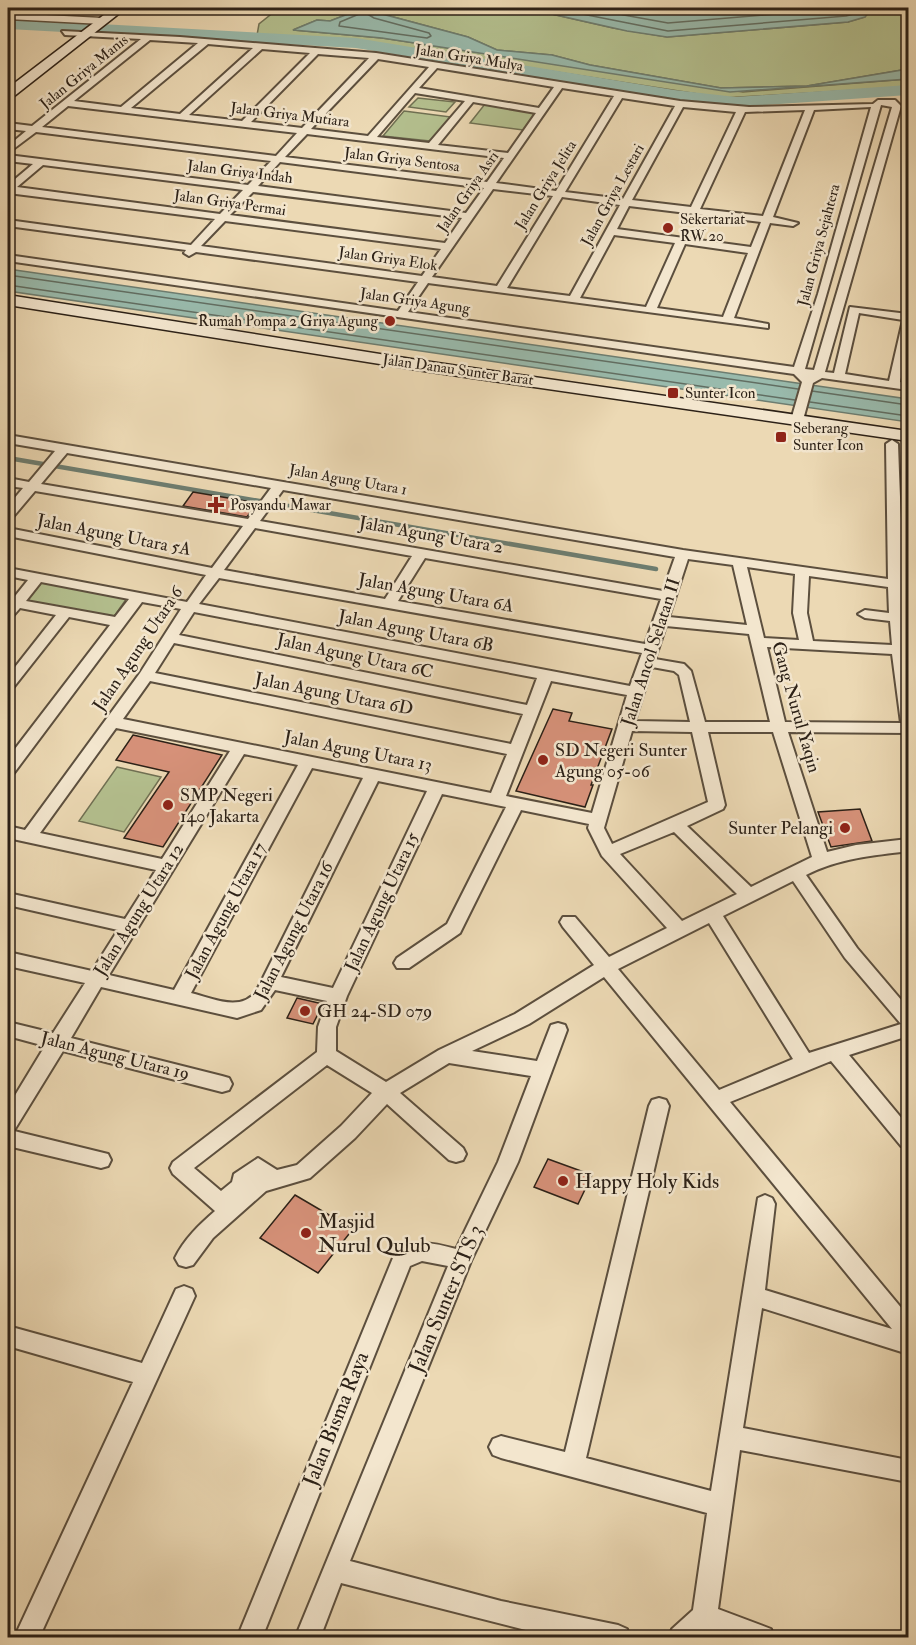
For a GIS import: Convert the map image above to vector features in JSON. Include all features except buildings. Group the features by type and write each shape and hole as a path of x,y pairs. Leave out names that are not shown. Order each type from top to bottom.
{"main road":[{"path":"8,94 91,25 106,8"},
{"path":"54,41 68,32 91,25 120,8"},
{"name":"Jalan Danau Sunter Barat","path":"8,300 34,310 900,446"},
{"name":"Jalan Danau Sunter Barat","path":"8,312 34,310"},
{"name":"Jalan Danau Sunter Barat","path":"495,381 798,415 909,436"}],"street":[{"path":"8,16 91,25"},
{"name":"Jalan Griya Mulya","path":"91,25 149,37 376,56 680,104 742,109 875,103 895,110"},
{"name":"Jalan Griya Manis","path":"8,150 149,37"},
{"path":"123,110 206,41"},
{"path":"182,117 261,45"},
{"path":"244,124 317,50"},
{"path":"191,251 376,56"},
{"path":"370,139 434,66"},
{"name":"Jalan Griya Asri","path":"401,314 559,86"},
{"path":"412,90 542,111"},
{"name":"Jalan Griya Jelita","path":"500,290 619,96"},
{"path":"432,146 471,99"},
{"name":"Jalan Griya Mutiara","path":"66,103 511,156"},
{"name":"Jalan Griya Sejahtera","path":"798,372 823,294 875,103"},
{"name":"Jalan Griya Lestari","path":"573,300 680,104"},
{"path":"727,321 811,107"},
{"path":"694,211 742,109"},
{"name":"Jalan Griya Sejahtera","path":"798,415 841,297 895,110"},
{"name":"Jalan Griya Sentosa","path":"8,126 793,223"},
{"name":"Jalan Griya Indah","path":"8,158 469,216"},
{"path":"8,189 40,162"},
{"name":"Jalan Griya Permai","path":"8,189 448,247"},
{"name":"Jalan Griya Elok","path":"8,223 191,251 764,326"},
{"path":"610,231 755,251"},
{"path":"650,311 681,241"},
{"name":"Jalan Griya Agung","path":"8,258 798,372 811,380"},
{"path":"823,294 909,306"},
{"path":"838,379 854,309 909,319 894,385"},
{"path":"811,380 838,379 909,387"},
{"name":"Jalan Agung Utara 1","path":"8,439 278,489 683,554"},
{"path":"626,726 779,728 908,719 904,674 899,650 895,584 900,446"},
{"path":"8,514 64,448"},
{"name":"Jalan Agung Utara 2","path":"8,482 670,596"},
{"name":"Jalan Agung Utara 6","path":"29,836 146,676 214,573 278,489"},
{"name":"Jalan Agung Utara 5A","path":"8,532 214,573"},
{"path":"389,604 421,553"},
{"name":"Jalan Ancol Selatan II","path":"597,820 636,692 683,554 895,584"},
{"name":"Gang Nurul Yaqin","path":"739,563 779,728 821,860"},
{"name":"Jalan Agung Utara 6B","path":"8,572 636,692"},
{"path":"802,572 800,613 807,645"},
{"name":"Jalan Agung Utara 6A","path":"214,573 389,604 649,656 684,670 700,728"},
{"path":"12,608 38,578"},
{"path":"8,769 138,597"},
{"path":"12,608 66,612 119,622"},
{"path":"8,685 66,612"},
{"path":"865,614 897,618"},
{"path":"662,621 807,645 899,650"},
{"name":"Jalan Agung Utara 6C","path":"171,638 532,711"},
{"path":"497,799 546,675"},
{"name":"Jalan Agung Utara 6D","path":"146,676 515,750"},
{"name":"Jalan Agung Utara 13","path":"112,722 597,820"},
{"path":"608,852 676,825 717,805 700,728"},
{"name":"Jalan Agung Utara 12","path":"8,1124 240,747"},
{"name":"Jalan Agung Utara 17","path":"179,998 308,760"},
{"name":"Jalan Agung Utara 16","path":"8,959 237,1011 252,1009 259,1004 373,774"},
{"name":"Jalan Agung Utara 15","path":"326,1055 327,1027 338,996 437,787"},
{"path":"403,963 454,928 516,803"},
{"path":"597,820 596,828 608,852 679,930"},
{"path":"676,825 749,896"},
{"path":"8,832 166,866"},
{"path":"186,1258 206,1232 260,1184 303,1172 348,1132 386,1092 446,1055 522,1018 605,967 821,860 856,851 909,845"},
{"path":"795,873 851,953 909,1020"},
{"path":"8,899 129,926"},
{"path":"712,913 806,1062"},
{"path":"569,922 907,1337"},
{"path":"270,982 338,996"},
{"name":"Jalan Agung Utara 19","path":"8,1029 222,1084"},
{"path":"714,1100 806,1062 909,1029"},
{"name":"Jalan Sunter STS 3","path":"309,1632 461,1260 508,1162 558,1030"},
{"path":"835,1052 909,1140"},
{"path":"276,1181 258,1167 241,1180 244,1183 221,1204 180,1168 326,1055 386,1092 456,1154"},
{"path":"446,1055 544,1070"},
{"path":"573,1466 659,1106"},
{"path":"8,1138 101,1160"},
{"path":"681,1638 705,1616 765,1204"},
{"name":"Jalan Bisma Raya","path":"249,1638 402,1260 406,1255 422,1252 461,1260"},
{"path":"26,1638 184,1296"},
{"path":"753,1296 907,1337"},
{"path":"8,1336 146,1375"},
{"path":"730,1437 909,1471"},
{"path":"501,1447 721,1505"},
{"path":"333,1569 501,1613 618,1638"},
{"path":"705,1616 762,1638"}],"green space":[{"path":"279,8 355,8 356,11 330,21 317,20 293,30 382,38 743,92 908,79 908,87 724,98 363,42 257,35 259,24"},
{"path":"369,8 525,8 613,28 667,37 848,22 865,17 869,8 908,8 908,69 807,86 721,88 590,65 552,55 497,50 468,37 371,11"},
{"path":"418,98 455,102 446,112 409,107"},
{"path":"485,104 537,113 523,130 470,123"},
{"path":"404,111 451,117 430,141 383,136"},
{"path":"40,582 127,598 113,618 24,601"},
{"path":"117,767 161,777 124,832 79,821"}],"water":[{"path":"355,8 369,8 371,11 468,37 497,50 552,55 590,65 721,88 807,86 908,69 908,79 730,92 382,38 293,30 317,20 330,21 356,11"},
{"path":"525,8 869,8 870,11 865,17 848,22 667,37 627,31"},
{"path":"8,269 908,399 908,422 8,291"}],"waterway":[{"path":"8,24 356,43 674,95 736,102 908,90"},
{"path":"8,458 656,569"}],"place":[{"name":"Sekertariat RW 20","path":"668,228"},
{"name":"Rumah Pompa 2 Griya Agung","path":"390,321"},
{"name":"Sunter Icon","path":"673,393"},
{"name":"Seberang Sunter Icon","path":"781,437"},
{"name":"Posyandu Mawar","path":"216,505"},
{"name":"SD Negeri Sunter Agung 05-06","path":"543,760"},
{"name":"SMP Negeri 140 Jakarta","path":"168,805"},
{"name":"Sunter Pelangi","path":"845,828"},
{"name":"GH 24-SD 079","path":"305,1011"},
{"name":"Happy Holy Kids","path":"563,1181"},
{"name":"Masjid Nurul Qulub","path":"306,1233"}]}
